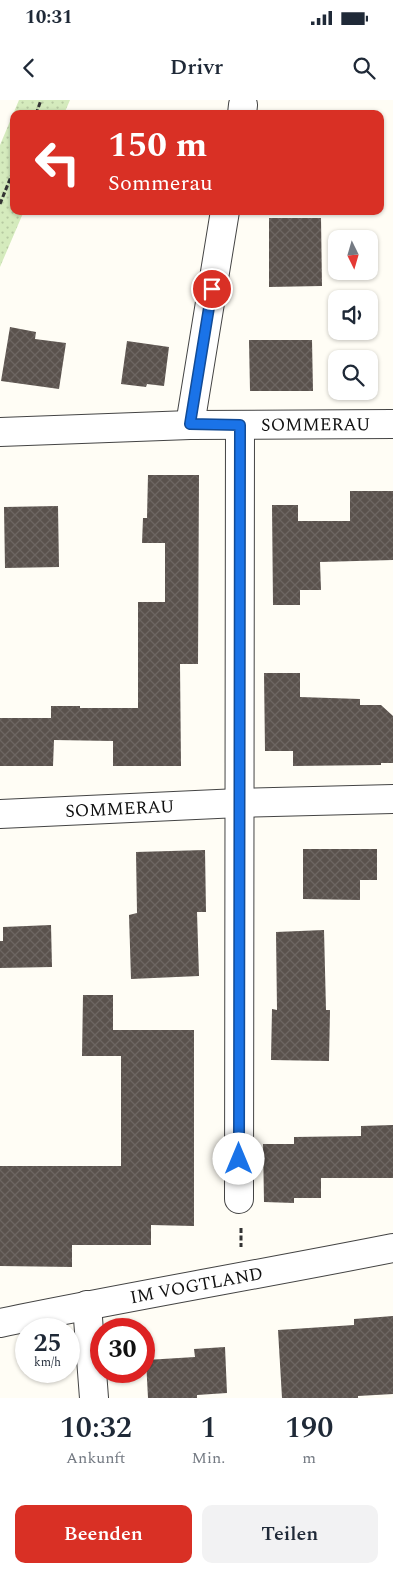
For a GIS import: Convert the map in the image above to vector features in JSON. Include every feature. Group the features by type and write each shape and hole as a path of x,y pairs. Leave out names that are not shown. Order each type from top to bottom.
{"street":[{"path":"190,424 224,215"},
{"name":"SOMMERAU","path":"0,432 190,424 393,424"},
{"name":"SOMMERAU","path":"240,425 240,1198"},
{"name":"SOMMERAU","path":"0,814 239,803 393,799"},
{"name":"IM VOGTLAND","path":"0,1323 393,1248"},
{"path":"87,1305 94,1398"}],"path":[{"path":"0,204 10,179"},
{"path":"240,1198 242,1249 247,1277"}],"green space":[{"path":"19,100 70,100 66,110 15,110"},
{"path":"10,121 10,215 22,215 0,267 0,145"}],"building":[{"path":"269,218 321,218 322,286 269,287"},
{"path":"10,327 36,332 35,339 66,343 59,389 1,381"},
{"path":"249,340 312,340 313,391 250,391"},
{"path":"127,341 169,347 164,386 147,384 146,387 121,384"},
{"path":"148,475 199,475 198,664 180,664 181,766 113,766 113,741 54,740 53,766 0,766 0,718 51,718 51,706 138,708 138,602 165,602 165,543 142,543 143,518 147,518"},
{"path":"350,491 393,491 393,560 320,562 321,590 300,590 300,605 273,605 272,505 298,505 298,521 350,521"},
{"path":"58,506 59,567 5,568 4,507"},
{"path":"264,673 300,673 300,697 360,699 360,705 381,705 393,716 393,763 381,763 381,765 293,766 293,751 265,751"},
{"path":"303,849 377,849 377,880 360,880 360,900 303,899"},
{"path":"205,850 206,912 197,912 199,976 131,979 129,915 137,913 136,852"},
{"path":"51,925 52,967 0,968 0,941 3,941 3,927"},
{"path":"324,930 326,1010 330,1010 329,1061 271,1060 272,1009 277,1010 276,932"},
{"path":"83,995 113,995 113,1030 194,1030 194,1226 151,1225 151,1245 72,1245 72,1267 0,1266 0,1166 121,1166 121,1056 82,1056"},
{"path":"393,1125 393,1178 321,1178 321,1198 294,1198 294,1203 264,1202 263,1144 294,1144 294,1137 361,1136 361,1126"},
{"path":"393,1316 393,1394 358,1396 358,1398 282,1398 278,1330 354,1325 354,1319"},
{"path":"225,1347 227,1393 197,1395 197,1398 148,1398 147,1383 155,1383 155,1359 195,1357 194,1349"}],"route":[{"path":"212,289 190,424 240,425 239,1159"}]}
